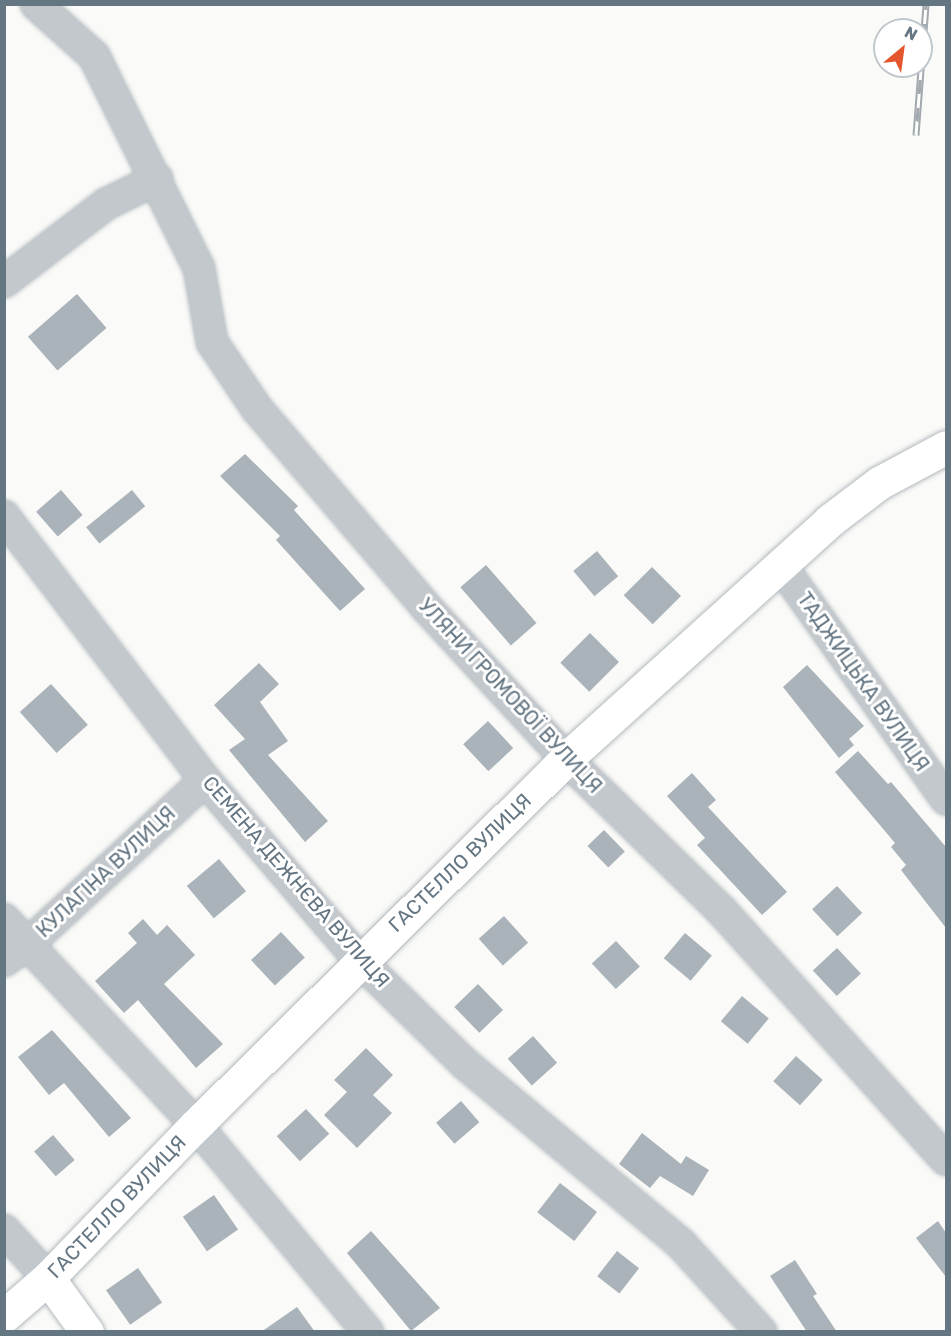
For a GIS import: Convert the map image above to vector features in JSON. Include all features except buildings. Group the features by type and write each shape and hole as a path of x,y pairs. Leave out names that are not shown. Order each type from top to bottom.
{"street":[{"name":"УЛЯНИ ГРОМОВОЇ ВУЛИЦЯ","path":"36,4 94,56 157,179 199,268 212,342 257,409 425,606 566,759 721,910 946,1160"},
{"path":"4,282 106,204 157,179"},
{"name":"ГАСТЕЛЛО ВУЛИЦЯ","path":"4,1316 48,1278 196,1125 566,759 780,564 879,483 946,447"},
{"name":"СЕМЕНА ДЕЖНЄВА ВУЛИЦЯ","path":"4,516 206,780 360,961 464,1063 681,1244 761,1332"},
{"name":"ТАДЖИЦЬКА ВУЛИЦЯ","path":"780,564 946,799"},
{"name":"КУЛАГІНА ВУЛИЦЯ","path":"16,953 206,780"},
{"path":"4,919 16,953 196,1125 368,1332"},
{"path":"4,1230 48,1278 87,1332"}],"railway":[{"path":"916,135 926,4"}]}
